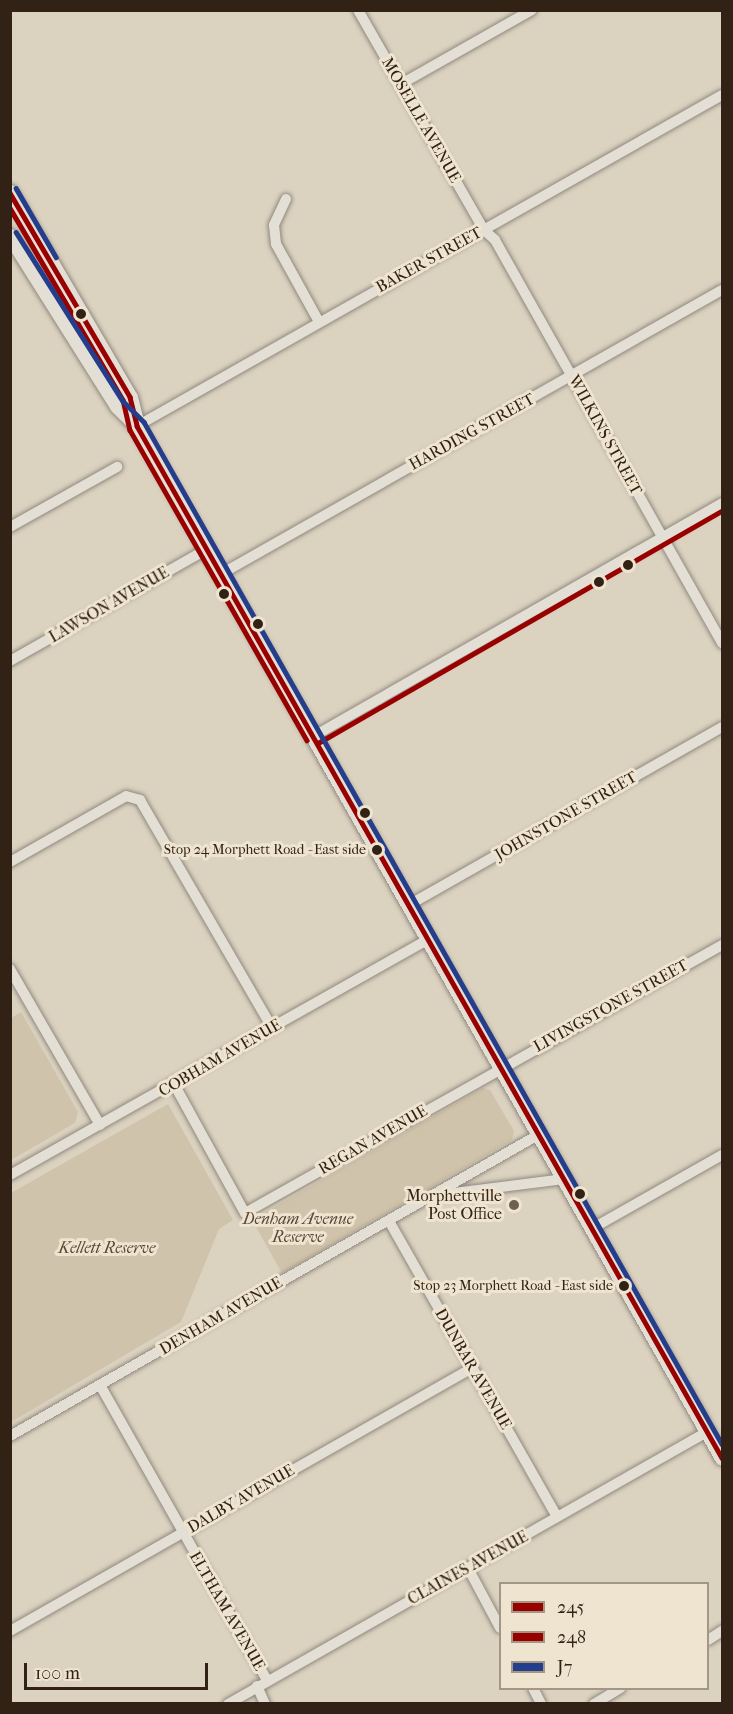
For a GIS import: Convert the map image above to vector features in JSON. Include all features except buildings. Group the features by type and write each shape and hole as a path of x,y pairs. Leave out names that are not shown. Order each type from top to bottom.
{"main road":[{"path":"10,192 130,397 137,426"},
{"path":"10,236 117,406 137,426 723,1458"}],"street":[{"name":"MOSELLE AVENUE","path":"358,10 483,230"},
{"path":"401,84 532,10"},
{"name":"BAKER STREET","path":"137,426 723,95"},
{"path":"286,199 274,225 276,244 319,322"},
{"name":"WILKINS STREET","path":"483,230 495,240 723,643"},
{"name":"HARDING STREET","path":"221,574 723,290"},
{"path":"10,527 117,467"},
{"path":"314,736 723,503"},
{"name":"LAWSON AVENUE","path":"10,661 207,549"},
{"name":"JOHNSTONE STREET","path":"409,905 723,727"},
{"path":"10,862 126,796 140,800 272,1028"},
{"name":"COBHAM AVENUE","path":"10,1175 429,939"},
{"name":"LIVINGSTONE STREET","path":"500,1067 723,945"},
{"path":"10,969 100,1125"},
{"name":"REGAN AVENUE","path":"174,1084 245,1213 500,1067"},
{"name":"DENHAM AVENUE","path":"10,1436 538,1135"},
{"path":"593,1228 723,1155"},
{"name":"DENHAM AVENUE","path":"432,1196 564,1179"},
{"name":"DUNBAR AVENUE","path":"388,1221 557,1518"},
{"name":"DALBY AVENUE","path":"10,1631 472,1368"},
{"name":"ELTHAM AVENUE","path":"100,1385 183,1533 262,1683 265,1704"},
{"name":"CLAINES AVENUE","path":"228,1704 707,1432"},
{"path":"468,1568 499,1624"},
{"path":"709,1639 723,1631"},
{"path":"534,1690 541,1704"},
{"path":"594,1704 619,1690"}],"green space":[{"path":"21,1012 78,1112 75,1123 11,1160 11,1018"},
{"name":"Denham Avenue Reserve","path":"483,1088 490,1090 514,1131 512,1140 282,1273 252,1220"},
{"name":"Kellett Reserve","path":"168,1104 233,1220 219,1229 181,1322 11,1422 11,1193"}],"transit line":[{"name":"J7","path":"16,188 56,257"},
{"name":"245","path":"10,193 130,397 137,426 722,1458"},
{"name":"248","path":"10,208 123,400 130,430 307,740"},
{"name":"J7","path":"16,232 123,401 144,422 722,1444"},
{"name":"248","path":"318,743 722,511"}],"place":[{"name":"Stop 24 Morphett Road - East side","path":"377,850"},
{"name":"Morphettville Post Office","path":"514,1205"},
{"name":"Stop 23 Morphett Road - East side","path":"624,1286"}]}
